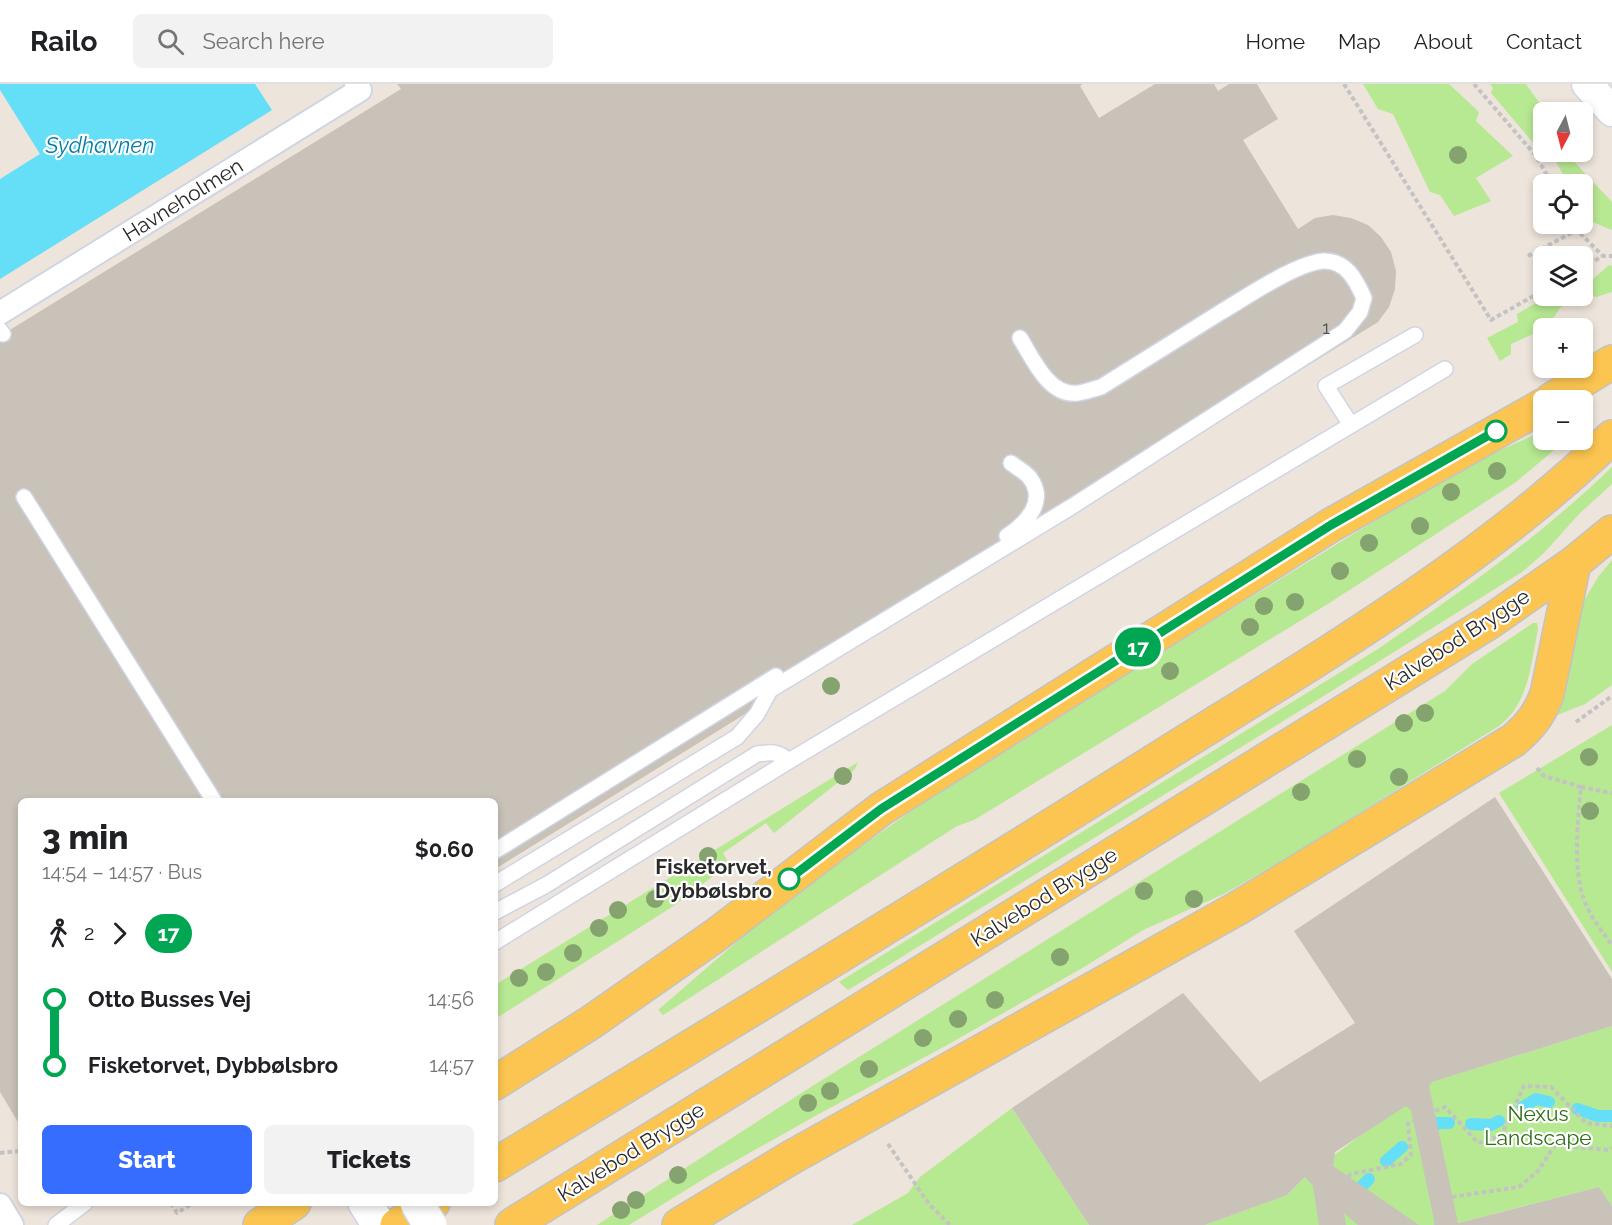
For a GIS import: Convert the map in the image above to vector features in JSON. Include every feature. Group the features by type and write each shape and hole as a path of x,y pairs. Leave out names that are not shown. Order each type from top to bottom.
{"main road":[{"path":"1567,390 1612,362"},
{"path":"498,1081 590,1023 716,935 881,809 1331,525 1533,411"},
{"path":"498,1164 1117,785 1326,654 1458,565 1566,480 1612,437"},
{"name":"Kalvebod Brygge","path":"512,1225 1488,623 1574,563 1612,532"},
{"path":"679,1225 792,1157 1238,909 1514,740 1529,728 1539,713 1547,694 1574,563"},
{"path":"397,1225 428,1206"}],"street":[{"name":"Havneholmen","path":"1,326 360,90 356,84"},
{"path":"1587,84 1612,111"},
{"path":"0,1205 12,1225"},
{"path":"367,1206 379,1225"},
{"path":"419,1206 430,1225"}],"lane":[{"path":"498,882 737,737 757,714 770,690 1071,507 1345,331 1360,312 1364,298 1356,278 1342,266 1323,261 1303,267 1265,285 1101,387 1076,394 1058,390 1041,371 1020,339"},
{"path":"1351,425 1326,386 1415,335"},
{"path":"498,940 789,761 1445,369"},
{"path":"498,849 1018,529 1031,516 1036,501 1035,487 1029,476 1011,463"},
{"path":"24,497 212,798"},
{"path":"498,910 546,885 757,754 774,752 781,754 789,761"},
{"path":"56,1225 81,1206"}],"path":[{"path":"1344,84 1491,320 1533,296"},
{"path":"1474,84 1536,156 1546,174"},
{"path":"1528,256 1569,234"},
{"path":"1581,234 1603,256"},
{"path":"1593,262 1603,256 1612,256"},
{"path":"1580,720 1612,696"},
{"path":"1514,740 1544,776 1612,794"},
{"path":"1581,787 1577,848 1583,897 1594,921 1612,945"},
{"path":"1435,1111 1445,1107 1478,1143 1501,1136 1524,1086 1551,1087 1586,1124 1612,1126"},
{"path":"1348,1176 1401,1164 1411,1155 1408,1123 1413,1121"},
{"path":"883,1136 929,1203 950,1225"},
{"path":"1452,1197 1519,1187 1538,1171 1556,1145 1609,1150 1612,1148"},
{"path":"0,1153 18,1151"},
{"path":"173,1206 177,1213 188,1206"}],"green space":[{"path":"1363,84 1449,84 1479,112 1476,121 1513,156 1476,178 1491,201 1454,216 1440,195 1430,192 1393,114 1378,109"},
{"path":"1490,84 1526,84 1539,102 1533,102 1533,143 1491,93 1493,88"},
{"path":"1556,162 1574,162 1586,174 1563,174"},
{"path":"1593,182 1612,202 1612,230 1593,222"},
{"path":"1609,265 1612,266 1612,292 1593,296 1593,279"},
{"path":"1533,305 1563,306 1553,318 1533,318 1533,334 1511,344 1511,354 1500,361 1487,338 1518,322 1517,314"},
{"path":"1533,436 1533,450 1554,450 1516,482 1331,602 974,820 957,826 663,1015 658,1010 754,927 843,859 963,775 1419,494 1453,474"},
{"path":"1612,467 1612,484 1522,572 858,984 848,990 839,982 1378,649 1528,540"},
{"path":"1612,560 1612,685 1585,704 1555,716 1567,678 1581,606 1598,577"},
{"path":"1533,623 1537,623 1538,629 1523,695 1509,717 1499,726 1305,847 1226,893 1143,930 1084,967 949,1044 712,1174 629,1225 597,1225 811,1087 1445,691 1472,664"},
{"path":"1612,725 1612,972 1499,793"},
{"path":"858,762 855,769 774,833 766,823 723,853 729,864 675,905 498,1017 498,983"},
{"name":"Nexus Landscape","path":"1612,1026 1612,1206 1599,1187 1450,1225 1205,1225 1287,1195 1305,1177 1432,1082"},
{"path":"1012,1108 1089,1225 852,1225 908,1193 920,1177"}],"water":[{"name":"Sydhavnen","path":"0,84 255,84 272,110 0,279 0,179 40,154 0,90"}],"building":[{"path":"397,84 1083,84 1080,86 1099,118 1155,84 1214,84 1218,91 1229,84 1257,84 1278,119 1243,140 1298,229 1315,218 1333,215 1351,218 1368,225 1381,237 1391,252 1396,271 1395,289 1389,307 1378,322 498,867 498,798 18,798 18,1122 0,1092 0,336 401,89"},
{"path":"1495,797 1612,979 1612,1026 1432,1082 1429,1086 1458,1223 1599,1187 1612,1206 1612,1225 1434,1225 1411,1110 1406,1106 1335,1152 1333,1166 1419,1225 1358,1225 1344,1213 1346,1225 1319,1225 1313,1186 1305,1177 1287,1195 1205,1225 1089,1225 1012,1108 1183,993 1260,1082 1355,1023 1294,931"}],"waterway":[{"path":"1523,1107 1536,1099 1549,1102"},
{"path":"1577,1109 1598,1116 1612,1116"},
{"path":"1471,1124 1491,1125 1499,1121"},
{"path":"1425,1132 1438,1123 1449,1123"},
{"path":"1386,1161 1402,1147"},
{"path":"1352,1196 1369,1179"}],"bus line":[{"name":"17","path":"789,879 881,809 1331,525 1496,431"}],"place":[{"name":"Fisketorvet, Dybbølsbro","path":"789,879"}]}
